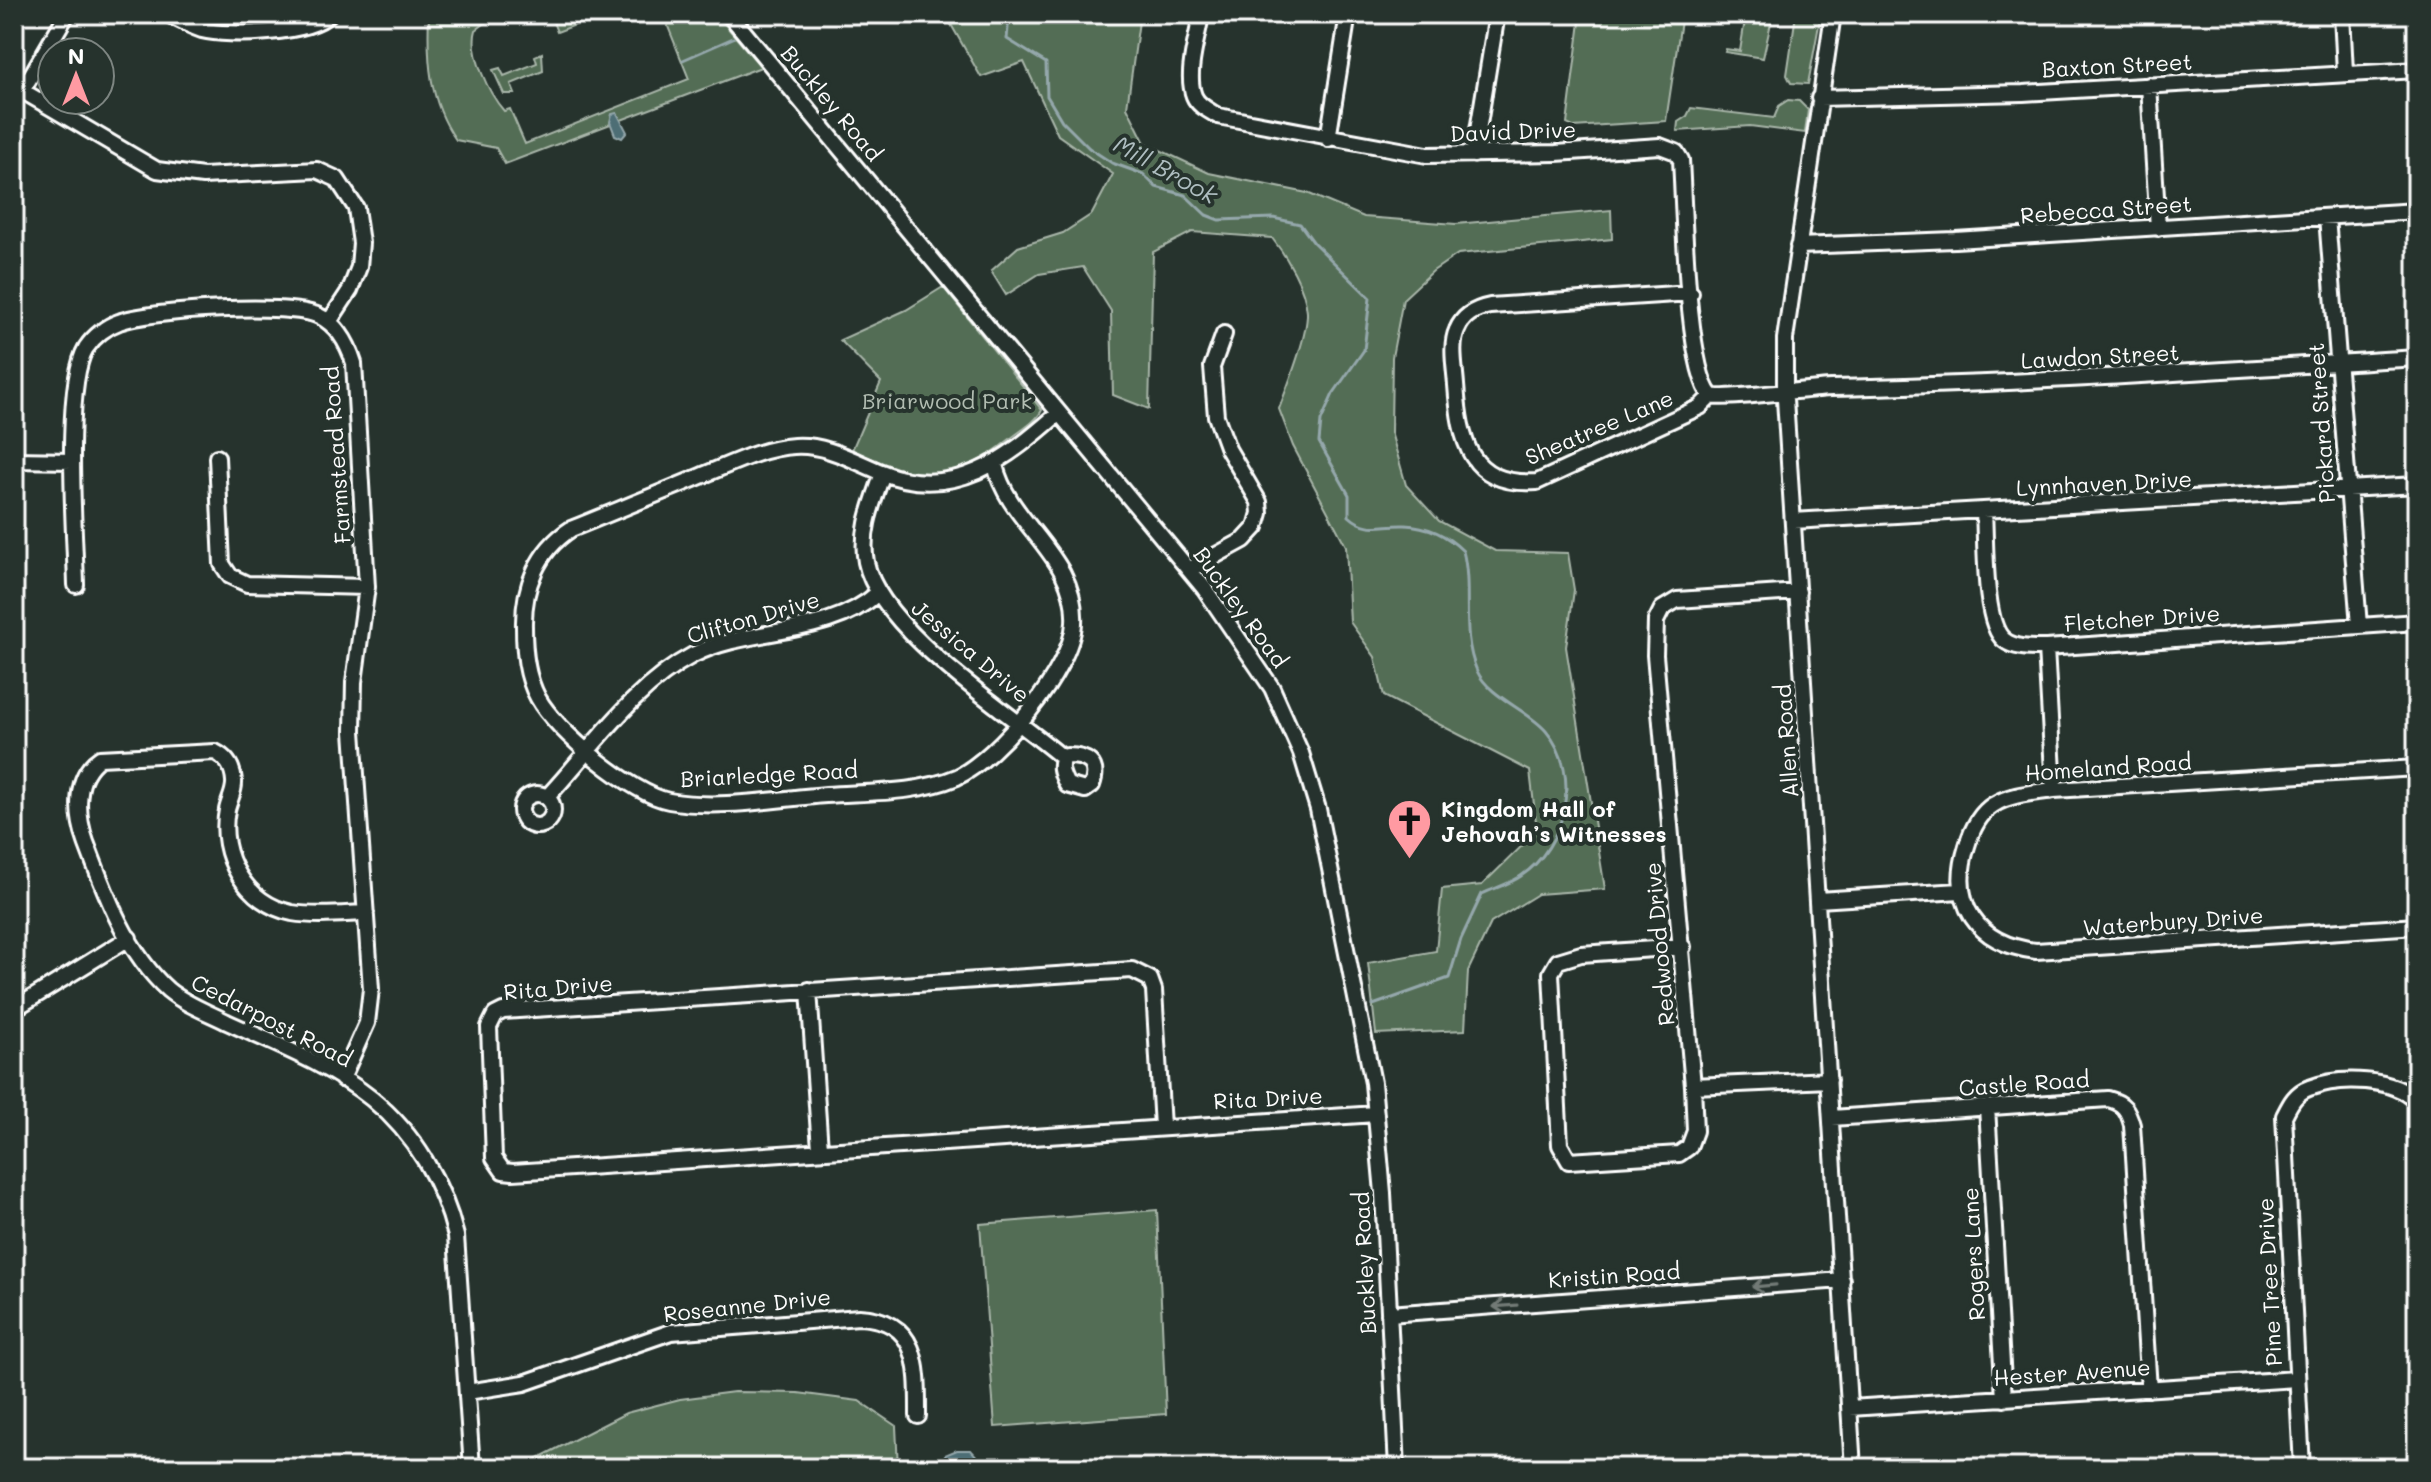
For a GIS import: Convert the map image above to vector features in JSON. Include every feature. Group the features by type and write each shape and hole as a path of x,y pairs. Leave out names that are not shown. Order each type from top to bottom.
{"street":[{"path":"67,14 18,89 157,170 203,176 317,170 327,173 349,193 359,224 359,267 350,290 329,322 301,310 276,308 135,316 99,333 80,363 72,461 76,585"},
{"path":"168,14 202,30 221,33 309,26 329,14"},
{"name":"Buckley Road","path":"729,14 1189,570 1257,662 1301,753 1321,823 1359,1008 1376,1114 1397,1468"},
{"name":"David Drive","path":"1201,14 1192,75 1194,96 1202,107 1218,116 1395,152 1474,155 1660,146 1676,152 1681,160 1696,355 1704,388 1711,396"},
{"path":"1328,139 1348,14"},
{"path":"1474,155 1497,14"},
{"name":"Allen Road","path":"1833,14 1785,339 1785,389 1853,1468"},
{"path":"2342,14 2345,72"},
{"name":"Baxton Street","path":"1819,98 2149,85 2417,70"},
{"path":"2149,85 2158,228"},
{"name":"Rebecca Street","path":"1798,246 2417,211"},
{"name":"Pickard Street","path":"2327,217 2359,626"},
{"name":"Sheatree Lane","path":"1691,293 1490,306 1469,314 1455,333 1459,430 1472,458 1483,469 1511,482 1537,482 1700,407 1711,396"},
{"name":"Farmstead Road","path":"329,322 345,341 354,363 367,587 354,682 353,731 371,989 367,1023 342,1079"},
{"path":"1189,570 1244,540 1256,527 1260,513 1259,502 1228,449 1216,416 1212,367 1224,334"},
{"name":"Lawdon Street","path":"1785,389 1958,386 2417,358"},
{"path":"1711,396 1722,399 1785,389"},
{"name":"Briarledge Road","path":"995,465 1004,493 1053,555 1074,597 1072,640 1062,666 1038,701 983,760 960,776 934,785 704,804 649,795 590,751 557,722 539,699 524,651 526,590 550,546 560,536 771,449 821,448 903,479 942,483 965,478 995,465 1059,413"},
{"path":"217,457 222,564 230,576 247,584 367,587"},
{"path":"14,460 72,461"},
{"name":"Jessica Drive","path":"883,473 865,527 865,560 878,593 911,634 1063,758"},
{"name":"Lynnhaven Drive","path":"1793,521 2417,485"},
{"name":"Fletcher Drive","path":"1984,512 1991,615 1995,629 2013,645 2046,648 2417,622"},
{"name":"Redwood Drive","path":"1683,947 1581,954 1556,963 1549,986 1560,1145 1564,1157 1579,1163 1679,1154 1689,1147 1695,1131 1683,947 1655,655 1656,621 1662,609 1677,600 1798,592"},
{"name":"Clifton Drive","path":"548,796 639,696 695,654 819,622 857,607 878,593"},
{"path":"2046,648 2054,790"},
{"name":"Cedarpost Road","path":"366,913 309,915 288,912 252,892 229,859 225,840 226,810 234,780 232,767 223,756 204,751 100,758 90,765 81,784 83,833 129,938 152,973 183,1001 342,1079 370,1097 412,1140 449,1206 459,1263 472,1468"},
{"name":"Homeland Road","path":"1960,891 1963,859 1981,815 2010,797 2054,790 2417,768"},
{"path":"1818,900 1960,891"},
{"name":"Waterbury Drive","path":"1960,891 1975,921 1991,938 2013,949 2036,951 2417,926"},
{"path":"14,1009 129,938"},
{"name":"Rita Drive","path":"1162,1127 1154,990 1150,979 1142,972 1088,972 503,1011 495,1015 489,1027 494,1158 503,1171 513,1172 1376,1114"},
{"path":"809,990 820,1149"},
{"path":"1693,1086 1829,1080"},
{"name":"Pine Tree Drive","path":"2302,1468 2283,1148 2284,1116 2295,1097 2309,1088 2377,1083 2396,1085 2417,1102"},
{"name":"Castle Road","path":"1832,1118 2108,1099 2119,1102 2128,1110 2132,1125 2149,1389"},
{"name":"Rogers Lane","path":"1987,1107 2004,1399"},
{"name":"Kristin Road","path":"1389,1314 1842,1280"},
{"name":"Roseanne Drive","path":"467,1392 524,1383 671,1332 867,1317 887,1322 902,1333 912,1349 918,1370 918,1416"},
{"name":"Hester Avenue","path":"1850,1408 2297,1379"}],"green space":[{"path":"429,14 497,14 476,30 475,50 492,94 504,111 510,109 525,144 689,79 663,14 716,14 761,67 505,164 496,148 456,140 447,125 432,80"},
{"path":"566,14 604,14 557,32 553,22"},
{"path":"945,14 1140,14 1127,107 1145,143 1209,173 1307,193 1364,217 1456,224 1611,210 1612,239 1458,254 1433,271 1403,299 1392,357 1391,432 1406,485 1439,521 1495,551 1568,553 1574,590 1566,647 1605,889 1538,894 1491,923 1468,971 1465,1030 1376,1034 1368,963 1436,951 1442,889 1482,885 1525,843 1536,822 1530,771 1384,696 1375,657 1350,622 1346,546 1293,446 1279,409 1306,322 1306,302 1294,273 1272,238 1192,232 1153,252 1149,409 1113,395 1111,311 1083,267 1039,274 1006,295 991,271 1018,247 1063,233 1092,214 1113,174 1058,135 1024,62 981,77"},
{"path":"1581,14 1682,14 1666,121 1573,127 1567,124"},
{"path":"1746,14 1773,14 1763,58 1725,52 1726,49 1740,51"},
{"path":"1796,14 1821,14 1808,84 1791,83 1787,75"},
{"path":"542,53 543,71 511,84 515,94 504,94 493,70 500,68 504,76 537,63 535,56"},
{"path":"1788,100 1799,101 1808,110 1805,133 1750,126 1677,131 1678,122 1687,116 1691,108 1774,118 1779,106"},
{"name":"Briarwood Park","path":"943,287 1042,410 1024,429 989,454 970,465 934,474 896,468 852,450 881,382 840,340 906,310"},
{"path":"1157,1210 1166,1414 995,1427 980,1224"},
{"path":"734,1392 798,1393 859,1401 896,1426 898,1468 519,1468 626,1413 680,1399"}],"water":[{"path":"617,113 627,132 622,138 615,135 610,122 612,114"},
{"path":"957,1450 971,1450 987,1468 938,1468 945,1455"}],"waterway":[{"name":"Mill Brook","path":"1013,14 1009,16 1007,39 1046,63 1047,96 1062,121 1089,148 1112,163 1143,174 1156,187 1185,195 1206,215 1219,220 1273,218 1300,224 1314,243 1370,298 1364,350 1333,394 1321,421 1319,442 1349,495 1349,516 1369,526 1405,525 1429,529 1463,551 1469,641 1477,671 1499,696 1538,723 1557,748 1564,768 1566,788 1564,809 1549,847 1521,876 1482,894 1461,939 1449,978 1373,1005"},
{"path":"683,60 733,38"}],"place":[{"name":"Kingdom Hall of Jehovah’s Witnesses","path":"1410,860"}]}
